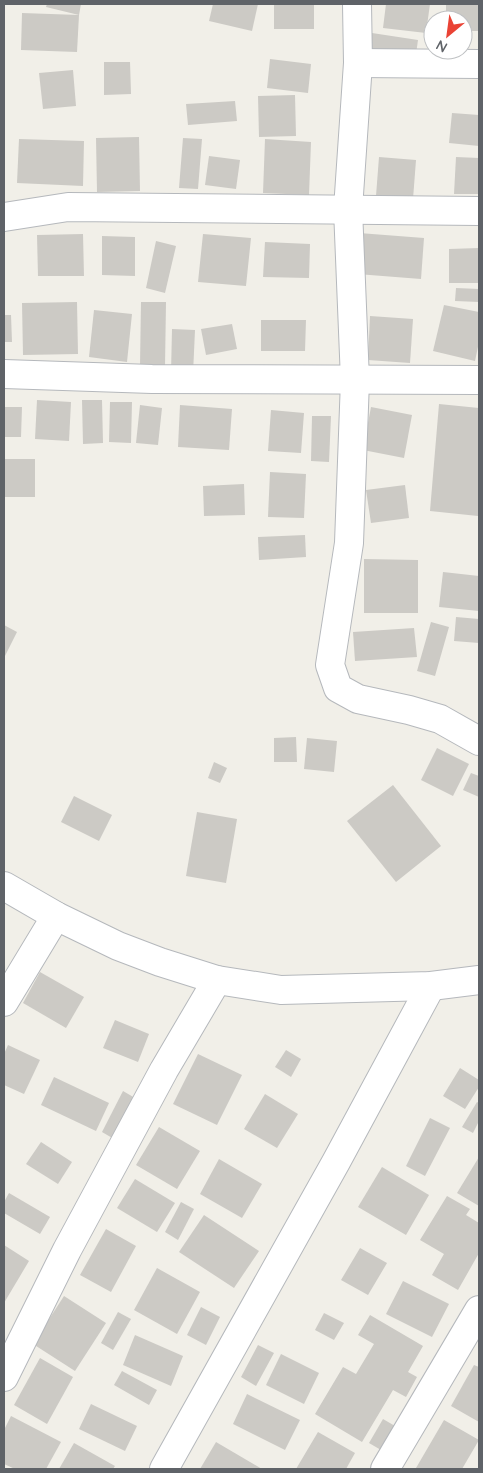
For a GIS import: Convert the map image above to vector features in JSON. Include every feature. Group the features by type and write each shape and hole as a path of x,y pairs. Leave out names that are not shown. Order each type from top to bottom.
{"street":[{"path":"357,4 358,63 348,209 355,380 349,543 330,665 338,688 358,699 440,719 479,741"},
{"path":"358,63 479,64"},
{"path":"4,216 68,206 479,211"},
{"path":"4,374 152,379 479,380"},
{"path":"4,886 56,916 126,949 217,980 281,990 431,986 479,980"},
{"path":"4,1002 56,916"},
{"path":"4,1377 67,1250 164,1070 217,980"},
{"path":"164,1469 332,1170 431,986"},
{"path":"385,1469 479,1310"}],"building":[{"path":"47,4 81,4 79,15 46,7"},
{"path":"213,4 258,4 252,31 209,21"},
{"path":"274,4 314,4 314,29 274,29"},
{"path":"386,4 430,4 429,10 423,10 423,33 383,28"},
{"path":"446,4 479,4 479,31 473,31 473,10 446,10"},
{"path":"22,13 79,15 77,52 21,50"},
{"path":"372,33 418,40 414,68 367,60"},
{"path":"270,59 311,64 308,93 267,88"},
{"path":"104,62 130,62 131,94 104,95"},
{"path":"73,70 76,106 43,109 39,73"},
{"path":"295,95 296,136 259,137 258,96"},
{"path":"235,101 237,121 188,125 186,104"},
{"path":"452,113 479,115 479,146 449,143"},
{"path":"139,137 140,191 97,192 96,138"},
{"path":"183,138 202,139 198,189 179,188"},
{"path":"19,139 84,141 83,186 17,183"},
{"path":"265,139 311,142 309,195 263,193"},
{"path":"209,156 240,160 236,189 205,185"},
{"path":"379,157 416,160 413,199 376,196"},
{"path":"456,157 479,158 479,194 454,194"},
{"path":"359,233 424,238 421,279 357,274"},
{"path":"83,234 84,276 38,276 37,235"},
{"path":"203,234 251,238 246,286 198,282"},
{"path":"102,236 135,237 135,276 102,275"},
{"path":"156,241 176,246 165,293 146,288"},
{"path":"265,242 310,244 309,278 263,277"},
{"path":"479,248 479,283 449,283 449,249"},
{"path":"456,288 479,289 479,302 455,301"},
{"path":"77,302 78,354 23,355 22,303"},
{"path":"141,302 166,302 165,366 140,365"},
{"path":"444,305 479,312 479,342 475,361 433,351"},
{"path":"94,310 132,314 127,362 89,357"},
{"path":"4,315 11,315 12,342 4,342"},
{"path":"370,316 413,319 410,363 368,360"},
{"path":"261,320 306,320 305,351 261,351"},
{"path":"232,324 237,349 206,355 201,329"},
{"path":"172,329 195,330 193,374 171,373"},
{"path":"37,400 71,402 69,441 35,439"},
{"path":"82,400 102,400 103,443 83,444"},
{"path":"110,402 132,402 131,443 109,442"},
{"path":"439,404 479,408 478,516 430,511"},
{"path":"140,405 162,408 158,445 136,443"},
{"path":"180,405 232,409 229,450 178,447"},
{"path":"5,407 22,407 21,437 4,437"},
{"path":"371,407 412,415 404,458 363,450"},
{"path":"271,410 304,413 301,453 268,451"},
{"path":"312,416 331,416 329,462 311,461"},
{"path":"5,459 35,459 35,497 5,497"},
{"path":"270,472 306,474 304,518 268,517"},
{"path":"244,484 245,515 204,516 203,486"},
{"path":"405,485 409,518 371,523 366,490"},
{"path":"305,535 306,557 259,560 258,537"},
{"path":"364,559 418,560 418,613 364,613"},
{"path":"443,572 479,576 479,611 439,607"},
{"path":"456,617 479,619 479,643 454,641"},
{"path":"431,622 449,627 435,676 417,671"},
{"path":"4,625 17,632 4,658"},
{"path":"414,628 417,657 355,661 353,632"},
{"path":"296,737 297,762 274,762 274,738"},
{"path":"307,738 337,741 334,772 304,769"},
{"path":"437,748 469,764 453,796 421,780"},
{"path":"214,762 227,768 220,783 208,778"},
{"path":"471,773 479,776 479,797 463,790"},
{"path":"393,785 441,846 396,882 347,821"},
{"path":"74,796 112,815 99,841 61,822"},
{"path":"197,812 237,819 226,883 186,876"},
{"path":"40,972 84,997 66,1028 23,1003"},
{"path":"115,1020 149,1034 138,1062 103,1048"},
{"path":"8,1045 40,1060 24,1094 4,1085 4,1054"},
{"path":"286,1050 301,1059 291,1077 275,1067"},
{"path":"198,1054 242,1075 217,1125 173,1104"},
{"path":"460,1068 479,1080 479,1087 465,1109 443,1096"},
{"path":"54,1077 109,1103 96,1131 41,1105"},
{"path":"123,1091 135,1098 114,1139 102,1132"},
{"path":"265,1094 298,1114 277,1148 244,1129"},
{"path":"477,1102 479,1103 479,1121 473,1133 462,1127"},
{"path":"430,1118 450,1128 425,1176 406,1166"},
{"path":"159,1127 200,1151 177,1189 136,1165"},
{"path":"41,1142 72,1162 58,1184 26,1164"},
{"path":"479,1157 479,1206 457,1193"},
{"path":"219,1159 262,1184 242,1218 200,1194"},
{"path":"382,1167 429,1195 406,1235 358,1207"},
{"path":"135,1179 175,1203 157,1232 117,1208"},
{"path":"9,1193 50,1217 40,1234 4,1213 4,1202"},
{"path":"447,1196 470,1209 466,1215 479,1223 479,1253 458,1290 432,1275 444,1254 420,1240"},
{"path":"181,1202 194,1209 178,1240 165,1232"},
{"path":"204,1215 259,1251 234,1288 179,1252"},
{"path":"106,1229 136,1246 111,1292 80,1275"},
{"path":"4,1245 29,1261 4,1303"},
{"path":"360,1248 387,1263 368,1295 341,1280"},
{"path":"157,1268 200,1292 177,1334 134,1310"},
{"path":"403,1281 449,1304 432,1337 386,1314"},
{"path":"64,1296 106,1323 75,1371 33,1344"},
{"path":"201,1307 220,1317 206,1345 187,1335"},
{"path":"118,1312 131,1319 113,1350 101,1343"},
{"path":"324,1313 344,1323 334,1340 315,1330"},
{"path":"370,1315 423,1346 408,1372 417,1377 406,1397 393,1390 362,1442 315,1414 343,1367 356,1374 374,1344 358,1335"},
{"path":"135,1335 183,1356 171,1386 123,1365"},
{"path":"258,1345 274,1353 256,1386 241,1377"},
{"path":"281,1354 319,1373 304,1404 266,1385"},
{"path":"40,1358 73,1377 47,1424 14,1405"},
{"path":"474,1365 479,1367 479,1422 451,1406"},
{"path":"122,1371 157,1390 149,1405 114,1385"},
{"path":"247,1394 300,1420 285,1450 233,1424"},
{"path":"91,1404 137,1426 125,1451 79,1429"},
{"path":"11,1416 61,1442 46,1469 15,1469 4,1464 4,1430"},
{"path":"383,1419 395,1426 381,1450 369,1443"},
{"path":"444,1420 479,1440 462,1469 416,1468"},
{"path":"318,1432 355,1453 346,1469 296,1469"},
{"path":"216,1442 262,1469 200,1469"},
{"path":"74,1443 115,1466 113,1469 59,1469"}]}
